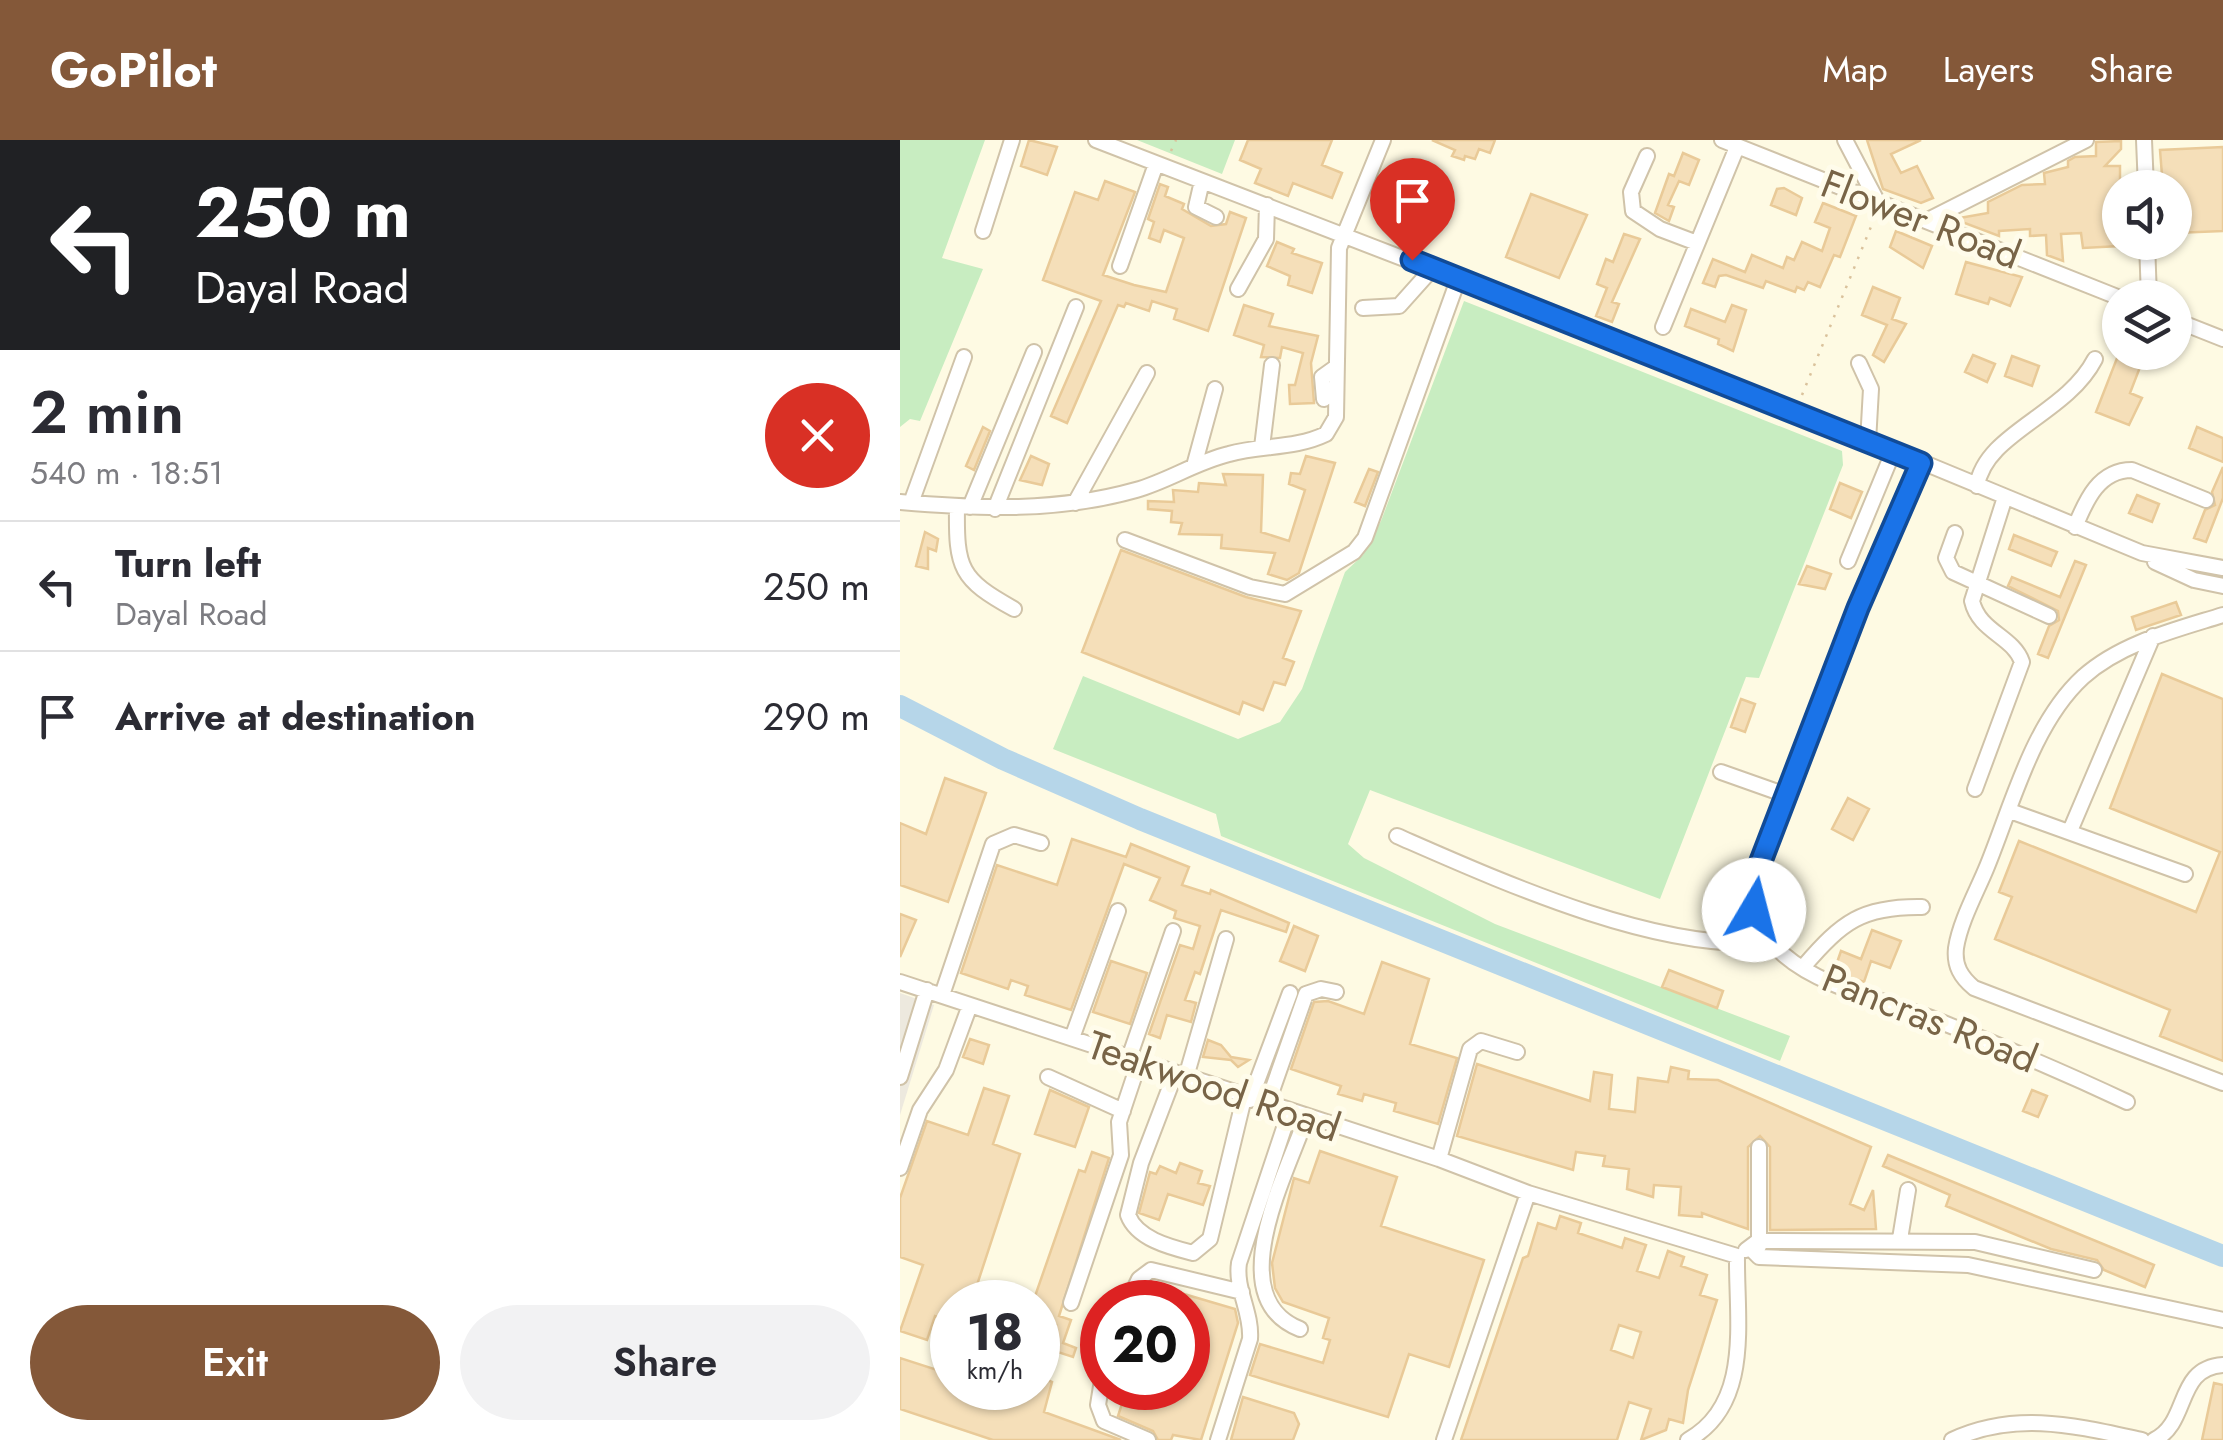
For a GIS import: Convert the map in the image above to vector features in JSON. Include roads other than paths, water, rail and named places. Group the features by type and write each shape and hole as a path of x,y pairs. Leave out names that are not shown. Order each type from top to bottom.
{"street":[{"path":"984,231 1012,140"},
{"path":"1096,140 1796,410 2142,554 2194,580 2223,586"},
{"path":"964,357 906,503 996,508 1075,503 1138,489 1194,466 1262,447 1293,445 1330,430 1336,416 1336,271 1344,235 1383,140"},
{"name":"Flower Road","path":"1722,140 2102,291"},
{"path":"1845,140 1877,201"},
{"path":"1928,220 2086,140"},
{"path":"2144,140 2145,170"},
{"path":"1662,327 1738,147"},
{"path":"1647,156 1631,192 1634,211 1660,229 1697,243"},
{"path":"1120,266 1156,164"},
{"path":"1202,181 1196,206 1216,216"},
{"path":"1238,289 1266,239 1267,205"},
{"path":"1363,308 1399,306 1433,268"},
{"path":"1126,540 1250,587 1286,594 1354,552 1378,507 1458,278"},
{"path":"996,508 1076,307"},
{"path":"2192,326 2223,338"},
{"path":"1014,609 977,588 969,578 956,542 964,507 1034,352"},
{"path":"1976,486 1984,460 2076,390 2094,359"},
{"path":"1859,362 1871,389 1868,442"},
{"path":"1262,447 1272,365"},
{"path":"1324,399 1322,377 1336,368"},
{"path":"1075,503 1147,373"},
{"path":"1194,466 1215,389"},
{"path":"1848,561 1893,452"},
{"path":"1772,942 1759,922 1752,892 1786,795 1921,463"},
{"path":"2075,527 2094,490 2119,470 2132,470 2206,500"},
{"path":"1975,789 2022,662 2016,650 1977,617 1972,601 2005,497"},
{"path":"1954,532 1946,562 1975,584 2049,616"},
{"path":"2142,554 2223,568"},
{"path":"2223,615 2153,636 2084,676 2058,704 1956,946 1962,978 2018,1007 2223,1083"},
{"path":"2070,830 2153,636"},
{"path":"1721,772 1786,795"},
{"path":"2010,811 2185,874"},
{"path":"900,1077 918,1019 935,993 993,844 1014,835 1041,843"},
{"path":"1397,836 1536,896 1697,939 1772,942"},
{"path":"1804,966 1851,919 1896,906 1922,907"},
{"path":"1072,1038 1118,911"},
{"path":"1071,1303 1120,1154 1123,1111 1134,1060 1173,931"},
{"path":"1226,939 1180,1076 1141,1163 1128,1215 1144,1235 1193,1253 1210,1239 1247,1099 1290,993"},
{"name":"Pancras Road","path":"1772,942 1804,966 2127,1102"},
{"name":"Teakwood Road","path":"900,982 1267,1106 1439,1159 1528,1193 1751,1250"},
{"path":"1267,1106 1306,994 1321,989 1336,992"},
{"path":"900,1168 920,1110 946,1070 970,1005"},
{"path":"900,1013 918,1019"},
{"path":"1439,1159 1470,1048 1481,1040 1517,1052"},
{"path":"1048,1077 1123,1111"},
{"path":"1218,1440 1250,1338 1251,1322 1242,1292 1240,1263 1290,1113"},
{"path":"1300,1328 1282,1320 1266,1300 1259,1258 1306,1118"},
{"path":"1688,1440 1720,1411 1733,1385 1751,1250 1759,1148"},
{"path":"1900,1239 1908,1190"},
{"path":"1444,1440 1528,1193"},
{"path":"1751,1250 1936,1239 1996,1245 2094,1270"},
{"path":"1936,1239 1937,1262"},
{"path":"1751,1250 1937,1262 2056,1280 2223,1320"},
{"path":"1138,1280 1152,1270 1193,1280"},
{"path":"1210,1284 1242,1292"},
{"path":"2154,1440 2172,1426 2187,1385 2196,1374 2223,1364"},
{"path":"1100,1410 1104,1421 1148,1440"},
{"path":"1952,1440 2001,1424 2038,1421 2142,1440"}],"waterway":[{"path":"900,706 1003,759 1140,819 2223,1256"}]}
